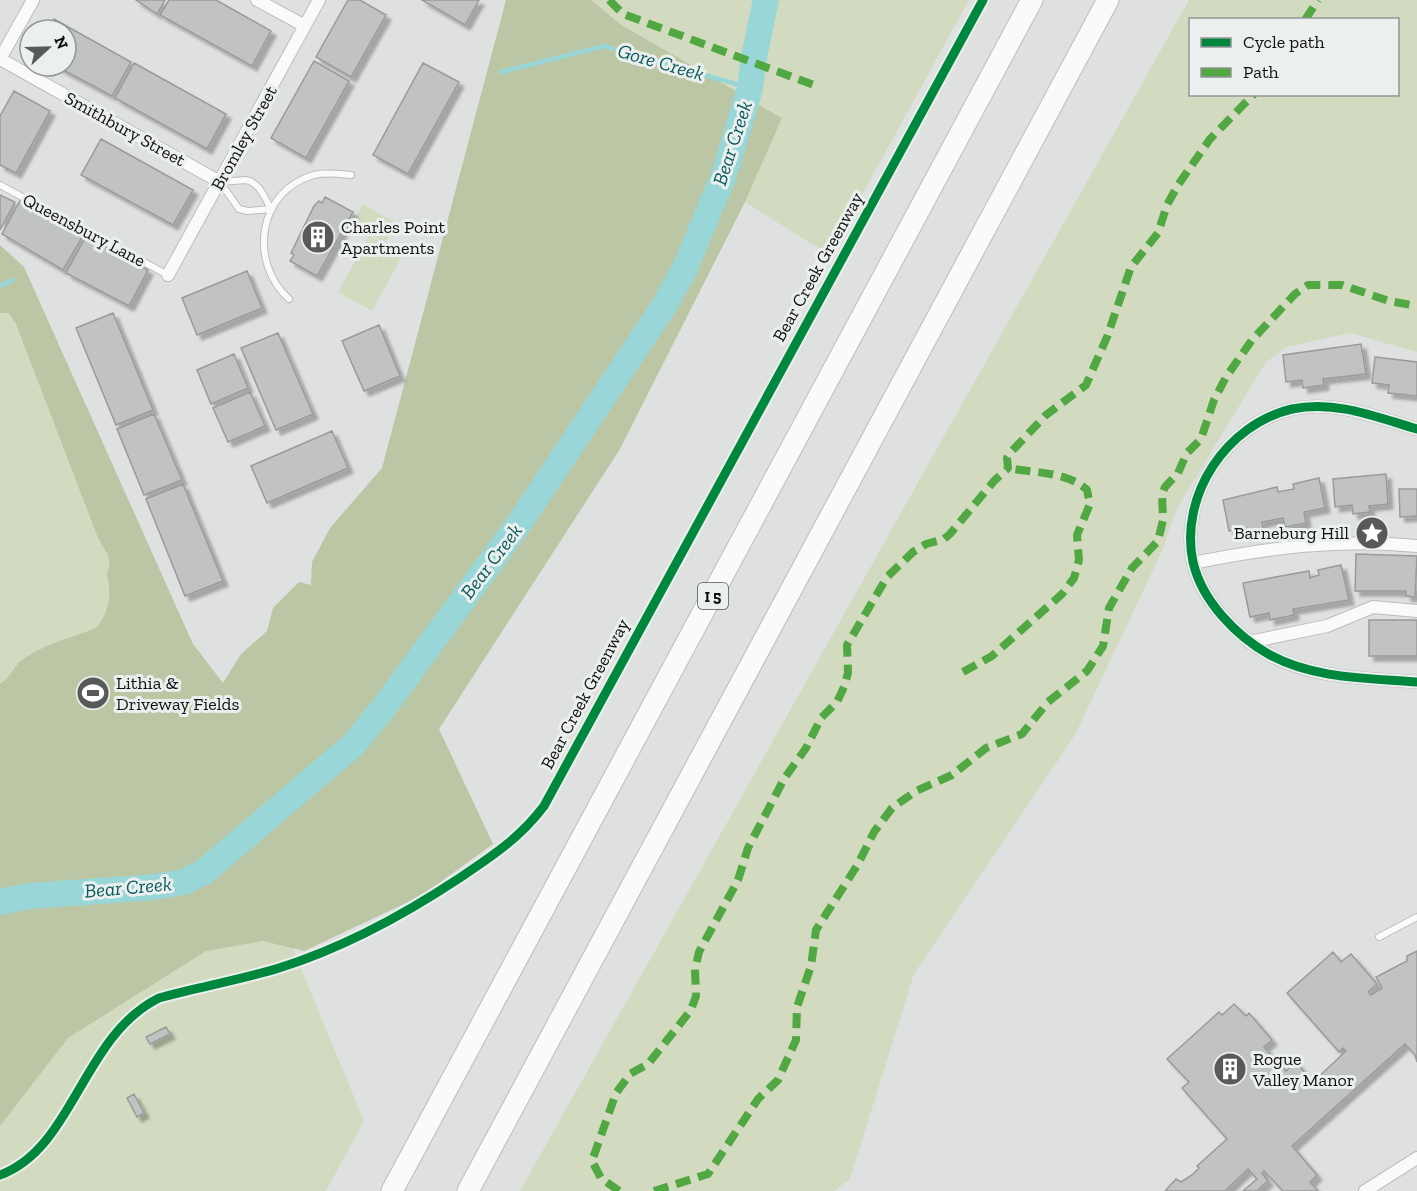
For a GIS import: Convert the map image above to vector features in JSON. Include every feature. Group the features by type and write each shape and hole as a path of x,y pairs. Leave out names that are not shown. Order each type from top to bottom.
{"highway":[{"name":"I 5","path":"392,1191 1032,0"},
{"path":"468,1191 1108,0"}],"street":[{"path":"0,59 33,0"},
{"path":"257,0 305,26"},
{"name":"Bromley Street","path":"168,275 319,0"},
{"name":"Smithbury Street","path":"0,59 220,182"},
{"path":"1417,429 1349,408 1332,407 1293,409 1262,421 1232,442 1207,474 1193,519 1193,563 1215,606 1249,642 1270,656 1323,673 1417,681"},
{"path":"1193,563 1273,548 1324,544 1417,546"},
{"path":"1249,642 1327,626 1373,608 1417,611"},
{"path":"1365,1191 1417,1158"}],"lane":[{"path":"289,299 279,288 271,272 263,242 271,208 284,191 306,178 327,172 351,175"},
{"path":"220,182 254,182 271,208"},
{"path":"220,182 239,209 248,211 271,208"},
{"name":"Queensbury Lane","path":"0,185 168,275"},
{"path":"1379,937 1417,917"}],"green space":[{"path":"506,0 591,0 620,24 782,118 745,202 620,449 439,729 493,844 421,896 304,951 263,941 206,951 68,1038 0,1126 0,684 22,660 32,654 96,628 105,615 109,602 107,573 109,563 16,324 9,313 0,313 0,245 24,267 193,644 223,683 241,654 267,631 273,608 299,582 311,585 312,562 330,528 382,468"},
{"path":"591,0 969,0 829,255 745,202 781,117 620,24"},
{"path":"1189,0 1417,0 1417,352 1350,333 1287,347 1266,362 1176,510 1162,551 1075,735 914,974 850,1179 834,1191 520,1191"},
{"path":"363,204 396,223 385,243 352,224"},
{"path":"369,236 403,255 372,311 338,292"},
{"name":"Lithia & Driveway Fields","path":"8,261 364,1121 326,1191 0,1191 0,265"}],"building":[{"path":"136,0 165,0 157,14"},
{"path":"169,0 216,0 271,31 252,66 160,15"},
{"path":"348,0 360,0 386,15 351,77 316,57"},
{"path":"422,0 479,0 465,25"},
{"path":"78,32 131,62 112,96 78,78"},
{"path":"314,61 349,81 306,158 271,138"},
{"path":"134,63 226,114 207,149 115,98"},
{"path":"423,63 459,82 408,174 373,155"},
{"path":"14,91 50,111 16,173 0,165 0,116"},
{"path":"101,139 193,190 173,225 81,175"},
{"path":"0,195 15,202 0,230"},
{"path":"22,197 84,234 63,270 2,234"},
{"name":"Charles Point Apartments","path":"325,197 353,212 317,276 290,261 294,255 291,253 314,206 319,201 322,203"},
{"path":"86,236 148,270 129,306 66,273"},
{"path":"247,271 262,308 197,335 182,298"},
{"path":"113,313 153,410 116,425 76,328"},
{"path":"379,325 400,376 364,391 342,341"},
{"path":"278,333 313,414 276,430 241,348"},
{"path":"1361,344 1366,374 1323,379 1324,385 1303,388 1302,380 1286,382 1283,355"},
{"path":"234,354 248,388 211,404 197,370"},
{"path":"1375,357 1417,362 1417,396 1388,393 1389,385 1372,383"},
{"path":"250,392 265,426 228,442 213,408"},
{"path":"154,414 182,480 144,495 117,429"},
{"path":"332,431 348,468 267,503 251,466"},
{"path":"1386,474 1388,504 1369,506 1370,512 1353,514 1352,505 1335,507 1333,479"},
{"path":"1319,478 1325,508 1304,512 1306,523 1285,527 1283,518 1262,522 1264,532 1249,535 1248,528 1229,531 1223,500 1277,487 1278,492 1294,489 1293,484"},
{"path":"183,484 223,581 185,596 146,499"},
{"path":"1399,489 1417,489 1417,516 1400,517"},
{"path":"1356,554 1417,556 1415,597 1406,596 1406,591 1355,591"},
{"path":"1341,565 1349,600 1293,609 1294,615 1270,620 1269,613 1250,617 1243,583 1309,571 1310,578 1319,575 1318,570"},
{"path":"1369,620 1417,620 1417,656 1369,656"},
{"name":"Rogue Valley Manor","path":"1417,951 1417,1062 1415,1055 1405,1044 1292,1146 1317,1175 1310,1182 1318,1191 1283,1191 1264,1171 1262,1173 1268,1181 1257,1191 1243,1191 1257,1179 1248,1169 1225,1191 1165,1191 1176,1179 1181,1182 1192,1175 1199,1168 1197,1166 1227,1139 1182,1088 1189,1082 1167,1059 1219,1012 1222,1015 1234,1004 1246,1016 1249,1013 1272,1040 1264,1047 1286,1071 1296,1062 1313,1082 1346,1051 1343,1048 1339,1052 1287,993 1333,952 1341,962 1351,954 1377,984 1368,992 1371,995 1382,988 1376,977 1407,961 1407,956"},
{"path":"166,1027 170,1034 150,1044 146,1037"},
{"path":"134,1094 144,1113 137,1117 127,1098"}],"waterway":[{"name":"Bear Creek","path":"0,902 29,896 155,887 184,882 205,871 353,745 385,706 520,522 664,306 685,268 724,175 750,88 766,0"},
{"name":"Gore Creek","path":"501,72 604,46 750,88"},
{"name":"Gore Creek","path":"0,286 13,280"}],"marked path":[{"path":"609,0 623,14 814,85"},
{"path":"1306,18 1318,0"},
{"path":"619,1191 601,1178 592,1161 616,1093 630,1074 648,1064 691,1010 696,996 695,969 699,952 738,880 748,848 784,779 806,748 821,718 837,702 848,673 847,645 887,577 913,552 926,544 944,539 950,534 994,481 1008,468 1007,458 1011,452 1046,415 1086,385 1107,337 1131,267 1158,233 1167,205 1178,185 1210,139 1252,96"},
{"path":"654,1191 708,1174 758,1099 778,1080 796,1040 797,1007 811,966 816,930 858,864 874,832 892,808 916,791 952,775 986,748 1022,734 1048,702 1087,671 1103,646 1109,608 1132,568 1158,541 1163,520 1162,494 1165,487 1178,473 1187,453 1201,439 1214,400 1226,377 1252,340 1295,294 1308,285 1342,285 1389,301 1417,306"},
{"path":"963,672 992,656 1062,594 1074,578 1079,560 1077,535 1090,504 1087,490 1070,479 1060,476 1008,468"}],"cycle path":[{"name":"Bear Creek Greenway","path":"0,1175 25,1161 45,1141 63,1117 112,1038 133,1015 159,998 279,968 349,941 394,918 458,879 504,846 535,817 544,806 983,0"},
{"path":"1417,429 1340,408 1292,409 1269,417 1247,430 1228,446 1213,466 1201,488 1193,512 1191,537 1193,562 1197,576 1212,604 1233,628 1257,647 1287,663 1323,673 1417,682"}],"place":[{"name":"Charles Point Apartments","path":"318,237"},
{"name":"Barneburg Hill","path":"1372,533"},
{"name":"Lithia & Driveway Fields","path":"93,693"},
{"name":"Rogue Valley Manor","path":"1230,1069"}]}
